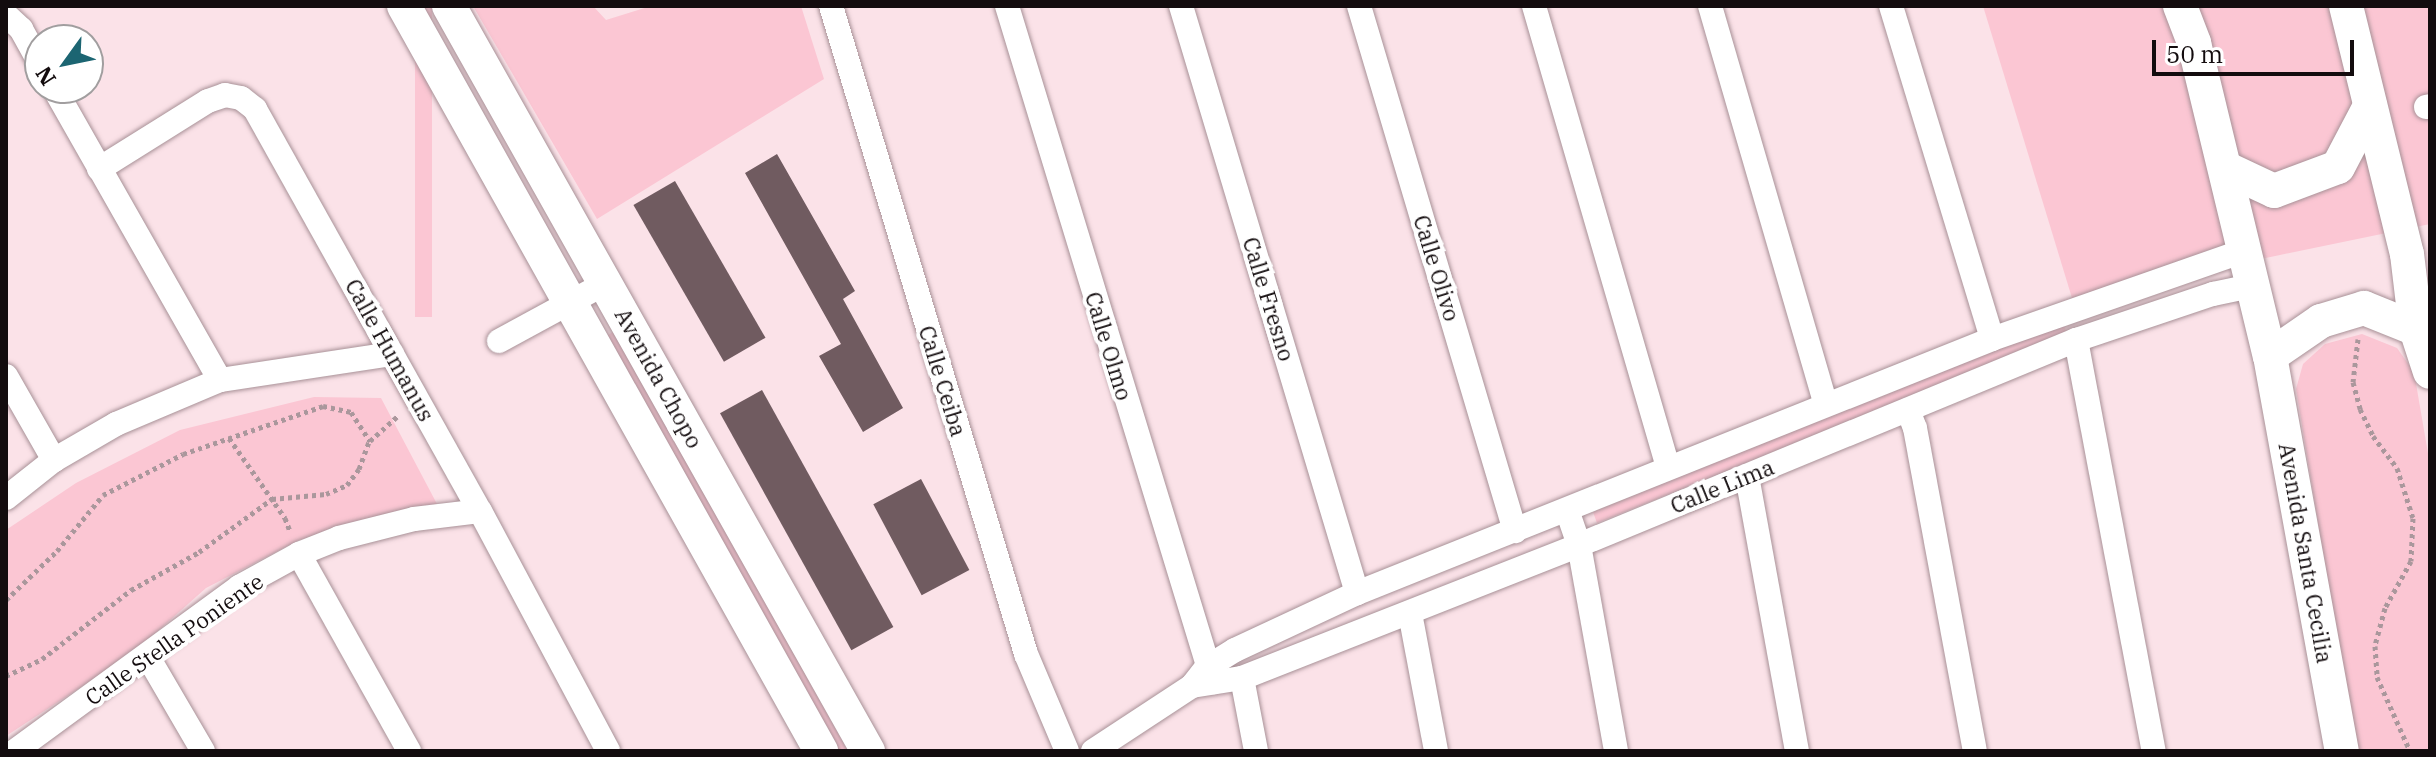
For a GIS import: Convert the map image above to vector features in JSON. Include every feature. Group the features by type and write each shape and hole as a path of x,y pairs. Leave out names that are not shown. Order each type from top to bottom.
{"street":[{"name":"Avenida Chopo","path":"404,6 821,751"},
{"name":"Avenida Chopo","path":"449,6 868,751"},
{"name":"Calle Ceiba","path":"831,6 1026,654 1067,751"},
{"name":"Calle Olmo","path":"1007,6 1204,679"},
{"name":"Calle Fresno","path":"1181,6 1357,593"},
{"name":"Calle Olivo","path":"1359,6 1515,531"},
{"path":"1534,6 1668,467"},
{"path":"1710,6 1825,403"},
{"path":"1891,6 1992,339"},
{"name":"Avenida Santa Cecilia","path":"2180,6 2194,43 2270,356 2342,751"},
{"path":"2346,6 2370,106 2418,252 2416,329 2430,372"},
{"path":"7,16 24,34"},
{"name":"Calle Humanus","path":"99,169 208,101 225,95 241,98 255,109 480,511 608,751"},
{"path":"63,104 220,380"},
{"path":"2225,168 2274,191 2338,167 2370,106"},
{"name":"Calle Lima","path":"1093,751 1204,679 1251,640 1357,593 1825,403 2066,310 2243,251"},
{"path":"499,341 606,283"},
{"name":"Calle Lima","path":"1204,679 1242,678 1579,545 2076,340 2213,294 2252,286"},
{"path":"2270,356 2321,321 2364,308 2416,329"},
{"path":"2076,340 2154,751"},
{"path":"6,498 54,460 116,424 220,380 392,354"},
{"path":"6,376 54,460"},
{"path":"1908,410 1915,428 1975,751"},
{"path":"1747,476 1797,751"},
{"path":"1567,510 1579,545 1616,751"},
{"name":"Calle Stella Poniente","path":"15,751 148,657 229,594 299,554 339,538 414,519 480,511"},
{"path":"299,554 409,751"},
{"path":"1410,613 1436,751"},
{"path":"148,657 203,751"},
{"path":"1242,678 1256,751"}],"path":[{"path":"2364,308 2353,382 2373,436 2397,468 2413,518 2411,561 2385,608 2375,646 2377,677 2410,751"},
{"path":"6,676 42,659 131,590 199,552 272,499 326,494 347,485 359,469 370,441 417,399"},
{"path":"6,600 57,551 103,495 183,454 323,406 351,412 370,441"},
{"path":"229,438 285,518 299,554"}],"shaded area":[{"path":"415,6 432,6 432,317 415,317"},
{"path":"473,6 593,6 606,20 651,6 801,6 824,79 597,219"},
{"path":"1983,6 2430,6 2430,224 2072,298"},
{"path":"2062,319 2067,334 1597,523 1593,512"},
{"path":"615,331 847,750 830,751 601,339"},
{"path":"2362,334 2397,348 2414,372 2430,465 2430,751 2356,751 2296,389 2303,364 2325,344"},
{"path":"314,397 381,398 437,504 299,540 206,588 133,653 6,736 6,530 76,483 180,430"}],"building":[{"path":"777,154 855,291 843,299 903,408 863,432 819,356 841,344 745,173"},
{"path":"675,181 766,338 724,362 633,205"},
{"path":"762,390 893,627 851,650 720,413"},
{"path":"921,479 969,570 922,595 873,504"}]}
